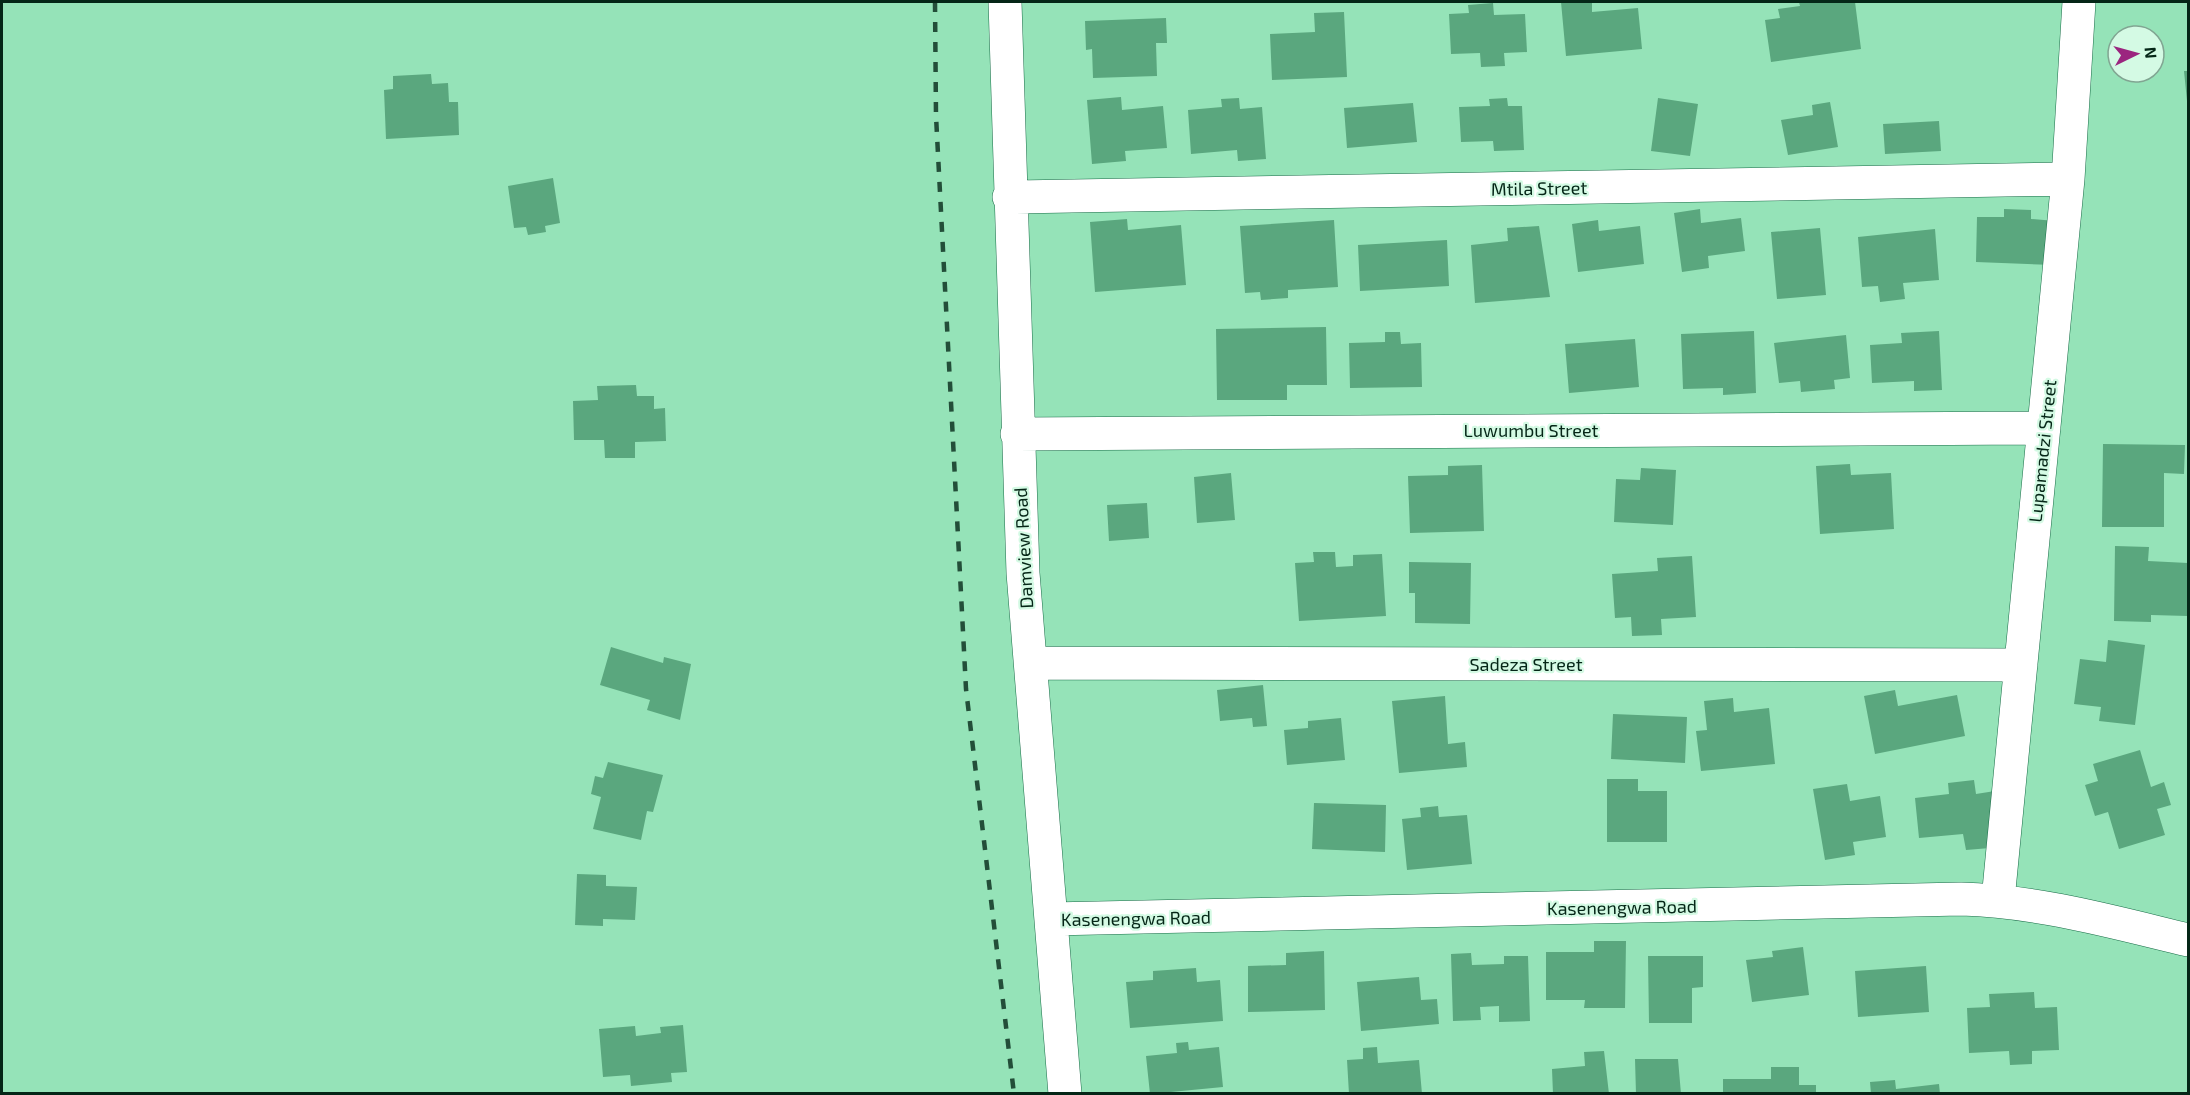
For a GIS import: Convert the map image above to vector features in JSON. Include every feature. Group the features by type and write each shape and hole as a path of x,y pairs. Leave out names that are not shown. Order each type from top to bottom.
{"street":[{"name":"Damview Road","path":"1005,2 1017,434 1031,663 1065,1094"},
{"name":"Lupamadzi Street","path":"1998,900 2068,179 2079,2"},
{"name":"Mtila Street","path":"1009,197 2068,179"},
{"name":"Luwumbu Street","path":"1017,434 2044,428"},
{"name":"Sadeza Street","path":"1031,663 2021,665"},
{"name":"Kasenengwa Road","path":"1052,920 1998,900 2050,908 2188,940"}],"building":[{"path":"1561,2 1592,2 1592,12 1638,8 1642,49 1566,56"},
{"path":"1799,2 1855,2 1861,49 1771,62 1765,20 1780,18 1778,9 1800,6"},
{"path":"1493,3 1494,15 1525,14 1527,52 1504,53 1505,66 1481,67 1480,53 1451,54 1449,14 1469,13 1468,5"},
{"path":"1344,12 1347,77 1272,80 1270,34 1315,32 1314,13"},
{"path":"1166,18 1167,43 1156,43 1157,76 1093,78 1092,49 1086,50 1085,21"},
{"path":"2184,71 2188,71 2188,101 2187,101"},
{"path":"431,74 432,84 448,83 449,102 458,102 459,135 386,139 384,90 393,89 393,76"},
{"path":"1121,97 1122,110 1163,106 1167,148 1125,151 1126,161 1092,164 1087,100"},
{"path":"1239,98 1240,109 1262,107 1266,159 1238,161 1237,150 1191,154 1188,110 1222,107 1221,99"},
{"path":"1507,98 1508,106 1522,106 1524,150 1494,151 1493,141 1461,142 1459,107 1490,106 1489,99"},
{"path":"1658,98 1698,104 1690,156 1651,151"},
{"path":"1830,102 1838,147 1788,155 1781,120 1813,115 1812,105"},
{"path":"1413,103 1417,142 1347,148 1344,108"},
{"path":"1939,121 1941,151 1885,154 1883,124"},
{"path":"553,178 560,223 545,226 546,232 528,235 526,227 514,228 508,186"},
{"path":"1700,209 1701,223 1741,218 1745,251 1708,256 1709,268 1682,272 1674,213"},
{"path":"2004,209 2031,210 2031,219 2056,221 2054,265 1976,262 1977,217 2004,217"},
{"path":"1127,219 1128,230 1181,225 1186,285 1095,292 1090,222"},
{"path":"1334,220 1338,287 1288,290 1288,298 1261,300 1260,292 1245,293 1240,226"},
{"path":"1598,220 1599,231 1640,226 1644,264 1578,272 1572,224"},
{"path":"1539,226 1550,297 1475,303 1471,245 1508,241 1507,228"},
{"path":"1820,228 1826,295 1777,299 1771,232"},
{"path":"1935,229 1939,280 1903,283 1905,299 1880,302 1878,286 1862,287 1858,237"},
{"path":"1447,240 1449,286 1360,291 1358,245"},
{"path":"1326,327 1327,385 1287,385 1287,400 1217,400 1216,329"},
{"path":"1754,331 1756,393 1723,395 1723,388 1683,389 1681,334"},
{"path":"1939,331 1942,390 1914,391 1914,381 1872,383 1870,345 1902,343 1901,333"},
{"path":"1385,332 1400,332 1401,344 1421,343 1422,387 1350,388 1349,343 1385,342"},
{"path":"1846,335 1850,378 1834,380 1835,389 1801,392 1800,381 1779,383 1774,343"},
{"path":"1635,339 1639,387 1569,393 1565,344"},
{"path":"636,385 637,396 654,396 654,409 665,408 666,441 635,442 635,458 605,458 604,440 574,440 573,401 598,400 597,386"},
{"path":"2103,444 2185,445 2184,474 2164,473 2164,527 2102,527"},
{"path":"1850,464 1851,475 1891,473 1894,529 1820,534 1816,466"},
{"path":"1482,465 1484,531 1410,533 1408,476 1448,475 1448,466"},
{"path":"1641,468 1676,470 1673,525 1614,522 1616,479 1640,480"},
{"path":"1231,473 1235,520 1197,523 1194,477"},
{"path":"1147,503 1149,538 1109,541 1107,505"},
{"path":"2115,546 2149,547 2148,561 2188,563 2188,616 2151,615 2151,622 2114,621"},
{"path":"1313,552 1335,552 1336,567 1353,566 1353,555 1382,554 1386,616 1299,621 1295,563 1314,562"},
{"path":"1692,556 1696,617 1661,619 1662,635 1632,636 1631,617 1615,618 1612,574 1658,571 1657,558"},
{"path":"1409,562 1471,563 1470,624 1415,623 1415,593 1409,593"},
{"path":"2108,640 2145,645 2135,725 2099,721 2101,707 2074,704 2080,659 2106,662"},
{"path":"611,647 663,663 664,657 691,664 680,720 647,710 650,700 600,685"},
{"path":"1263,685 1267,726 1253,727 1252,718 1220,721 1217,690"},
{"path":"1895,690 1898,706 1957,695 1965,736 1875,754 1864,696"},
{"path":"1445,696 1448,744 1465,742 1467,767 1399,773 1392,701"},
{"path":"1733,698 1734,712 1769,708 1775,764 1701,771 1696,731 1707,730 1704,701"},
{"path":"1613,714 1687,717 1685,763 1611,759"},
{"path":"1341,718 1345,760 1287,765 1284,730 1308,728 1308,721"},
{"path":"2140,750 2151,787 2164,782 2171,805 2157,809 2165,835 2119,849 2108,812 2095,816 2085,785 2098,781 2093,764"},
{"path":"608,762 663,775 653,812 647,811 641,840 593,829 601,797 591,794 595,776 603,778"},
{"path":"1607,779 1638,779 1638,791 1667,791 1667,842 1607,842"},
{"path":"1974,780 1976,794 1995,791 2002,847 1966,850 1963,834 1919,838 1915,798 1949,794 1948,783"},
{"path":"1847,784 1850,801 1880,796 1886,837 1853,842 1855,855 1825,860 1813,789"},
{"path":"1314,803 1386,805 1385,852 1312,849"},
{"path":"1438,806 1439,817 1467,815 1472,864 1407,870 1402,819 1421,817 1420,808"},
{"path":"577,874 606,875 606,886 637,887 635,920 603,919 603,926 575,925"},
{"path":"1594,941 1626,941 1625,1008 1584,1008 1585,1000 1546,1000 1546,952 1594,952"},
{"path":"1803,947 1809,995 1752,1002 1746,960 1773,957 1772,951"},
{"path":"1324,951 1325,1010 1248,1012 1248,966 1286,965 1286,953"},
{"path":"1471,953 1472,965 1504,964 1504,956 1528,956 1530,1021 1499,1022 1499,1006 1480,1007 1481,1020 1453,1021 1451,954"},
{"path":"1648,956 1703,956 1703,987 1692,988 1692,1023 1649,1023"},
{"path":"1926,966 1929,1012 1858,1017 1855,971"},
{"path":"1196,968 1197,982 1220,980 1223,1021 1130,1028 1126,982 1153,980 1153,971"},
{"path":"1419,977 1421,1000 1437,999 1439,1024 1361,1031 1357,982"},
{"path":"2034,992 2035,1008 2057,1007 2059,1050 2032,1051 2032,1064 2010,1065 2009,1051 1969,1053 1967,1008 1990,1007 1989,994"},
{"path":"683,1025 687,1072 671,1073 672,1082 631,1086 630,1075 603,1077 599,1029 635,1026 636,1036 661,1033 660,1027"},
{"path":"1188,1042 1189,1050 1219,1047 1223,1087 1150,1094 1146,1056 1177,1053 1176,1043"},
{"path":"1377,1047 1378,1063 1419,1060 1422,1094 1349,1094 1347,1060 1363,1059 1363,1048"},
{"path":"1604,1051 1609,1094 1553,1094 1552,1069 1585,1066 1584,1052"},
{"path":"1635,1059 1678,1059 1681,1094 1636,1094"},
{"path":"1771,1067 1799,1067 1799,1085 1816,1085 1816,1094 1723,1094 1723,1079 1771,1079"},
{"path":"1895,1080 1896,1089 1939,1084 1940,1094 1871,1094 1870,1082"}],"railway":[{"path":"935,2 936,116 966,689 1014,1094"}]}
